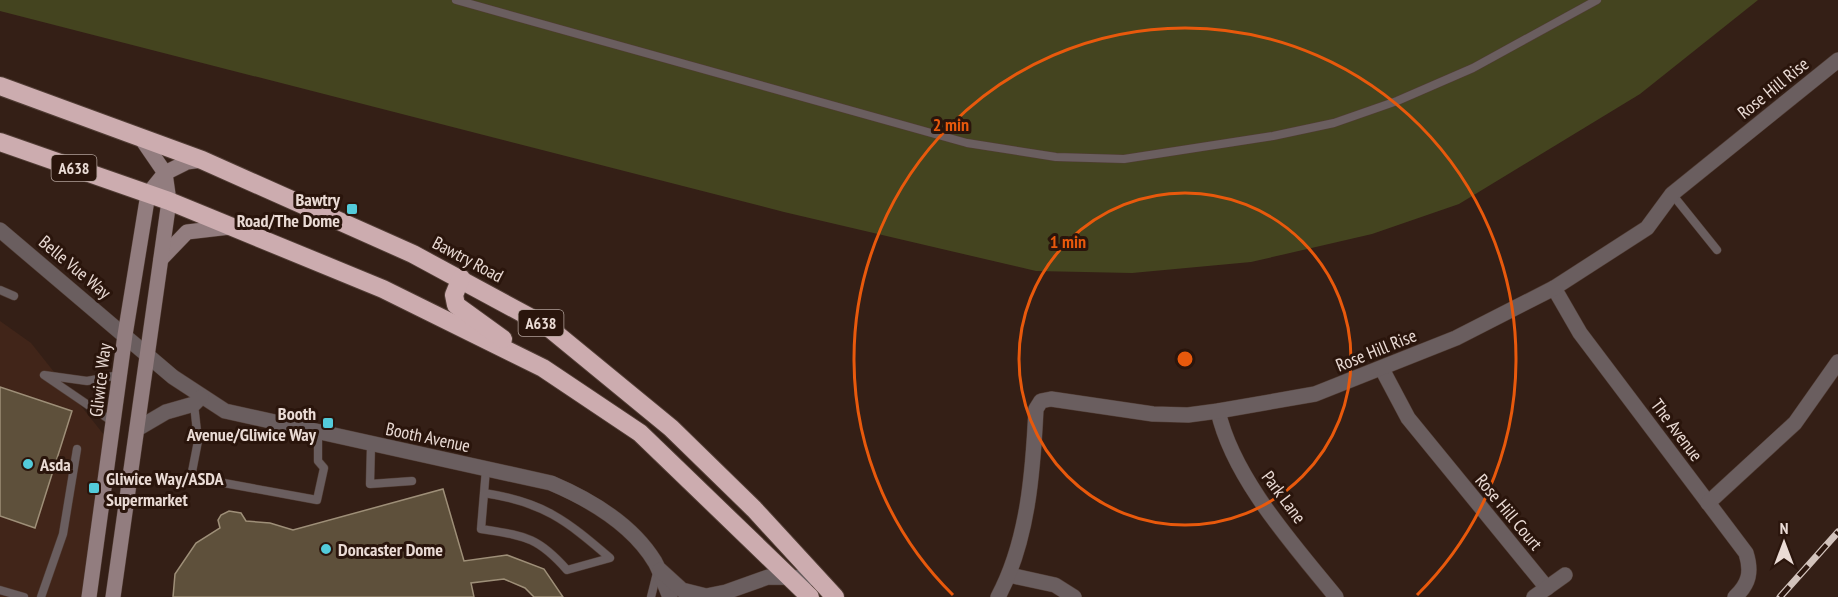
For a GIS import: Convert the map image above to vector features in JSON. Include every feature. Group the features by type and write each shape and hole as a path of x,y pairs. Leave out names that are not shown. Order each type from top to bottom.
{"highway":[{"name":"Bawtry Road","path":"0,86 202,160 413,254 548,327 671,428 754,509 835,597"},
{"name":"A638","path":"0,142 169,201 383,289 543,368 640,434 793,578 810,597"},
{"path":"461,278 454,295 456,305 543,368"}],"street":[{"name":"Rose Hill Rise","path":"998,597 1010,575 1031,486 1036,409 1041,401 1051,399 1153,414 1188,415 1218,411 1315,394 1456,338 1554,288 1647,228 1672,194 1838,60"},
{"path":"113,597 169,201 165,173 150,147 138,135"},
{"name":"Gliwice Way","path":"88,595 112,445 125,335 148,194 165,173 187,162 202,160"},
{"path":"161,259 187,232 233,227"},
{"name":"Belle Vue Way","path":"0,230 146,355"},
{"name":"The Avenue","path":"1554,288 1580,333 1746,553 1750,564 1749,578 1744,589 1735,597"},
{"name":"Booth Avenue","path":"146,355 197,401 233,414 551,483 589,500 640,543 657,568 670,597"},
{"path":"1708,503 1795,423 1838,362"},
{"name":"Rose Hill Court","path":"1382,369 1408,418 1541,593 1565,575"},
{"path":"112,445 166,412 197,401"},
{"name":"Park Lane","path":"1218,411 1227,443 1247,480 1336,597"},
{"path":"657,568 682,590 706,596 724,595 755,580 818,578"},
{"path":"1010,575 1055,585 1074,597"}],"lane":[{"path":"456,0 967,143 1056,157 1124,159 1273,136 1334,123 1397,101 1473,68 1597,0"},
{"path":"1672,194 1717,250"},
{"path":"0,290 14,296"},
{"path":"114,423 44,375 87,381 120,375"},
{"path":"197,401 198,441 191,477 317,500 324,468 318,461 318,433"},
{"path":"371,445 370,484 412,481"},
{"path":"41,597 63,534 77,449"},
{"path":"484,493 514,498 543,507 575,527 610,558 567,570 547,548 519,535 481,529 484,493 486,469"},
{"path":"651,597 657,568"},
{"path":"0,590 24,597"}],"shaded area":[{"path":"0,0 1758,0 1640,94 1459,204 1372,234 1251,262 1132,273 1036,271 784,212 0,11"},
{"path":"0,321 31,343 112,445 89,597 0,597"}],"building":[{"name":"Asda","path":"0,387 72,411 35,528 0,516"},
{"name":"Doncaster Dome","path":"443,489 464,561 507,555 544,569 563,597 534,597 525,588 504,579 471,583 474,597 173,597 175,574 196,543 220,528 218,520 221,515 229,511 241,513 246,521 270,523 293,530"}],"railway":[{"path":"1780,597 1838,532"}],"place":[{"name":"Bawtry Road/The Dome","path":"352,209"},
{"name":"Booth Avenue/Gliwice Way","path":"328,423"},
{"name":"Asda","path":"28,464"},
{"name":"Gliwice Way/ASDA Supermarket","path":"94,488"},
{"name":"Doncaster Dome","path":"326,549"}]}
